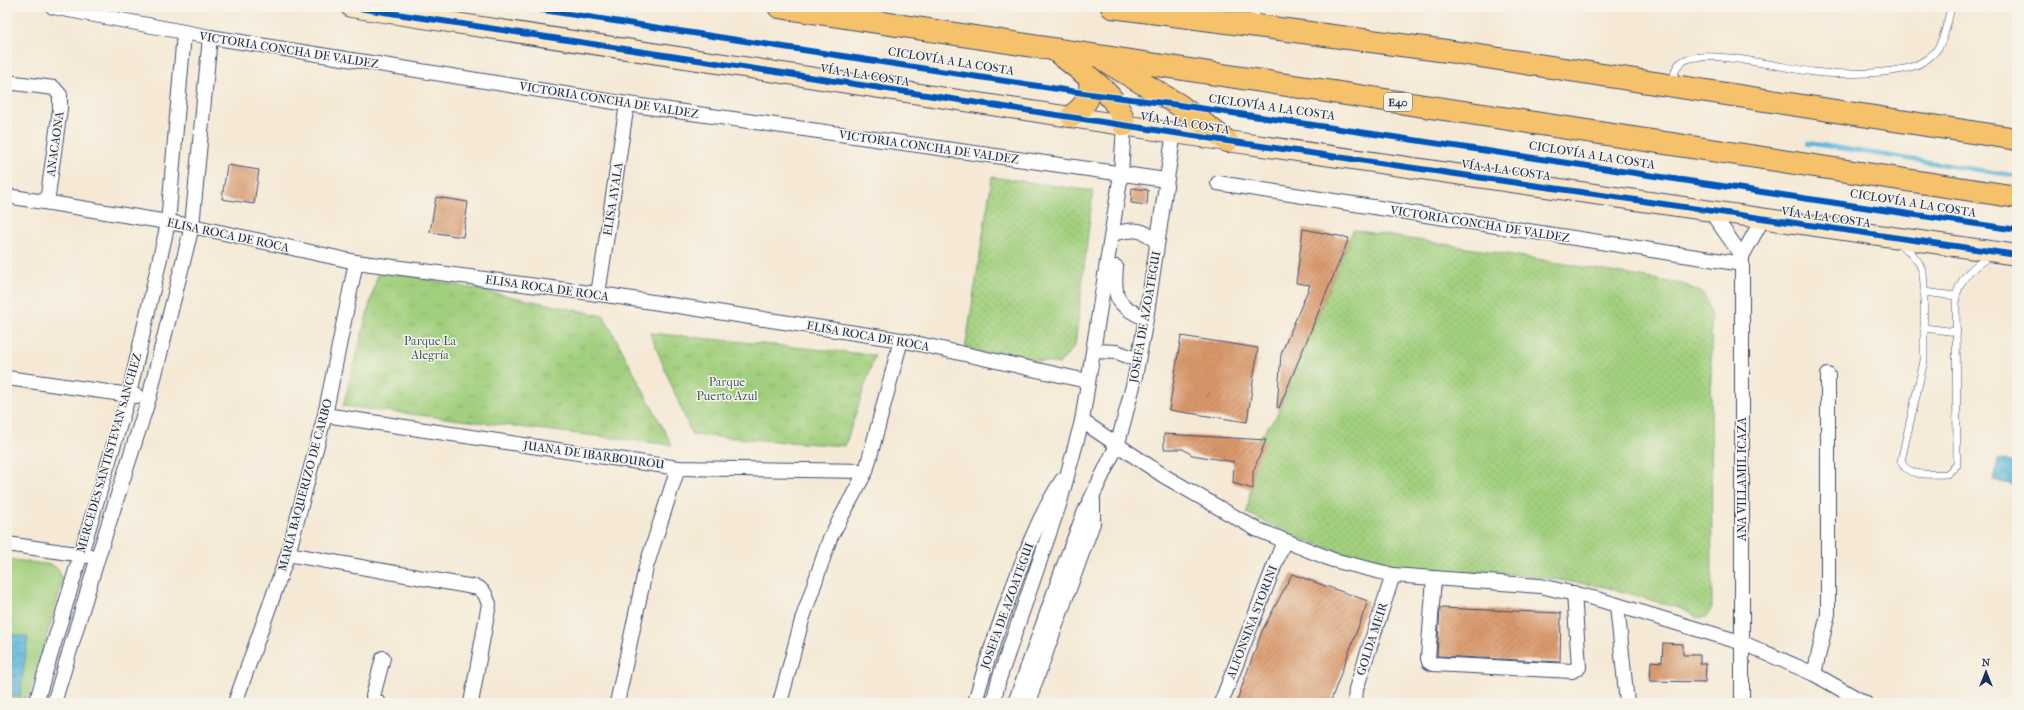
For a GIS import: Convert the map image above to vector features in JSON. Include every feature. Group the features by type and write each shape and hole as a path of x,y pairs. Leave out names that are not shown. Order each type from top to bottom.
{"highway":[{"name":"E40","path":"779,7 2017,198"},
{"path":"1121,8 1454,52 2017,139"},
{"path":"1055,50 1090,78 1109,96 1119,108 1124,125"},
{"path":"1098,56 1179,105 1227,141"},
{"path":"1072,116 1087,102 1090,94 1090,78"}],"street":[{"name":"VICTORIA CONCHA DE VALDEZ","path":"53,7 184,33 627,104 1166,180"},
{"name":"VÍA A LA COSTA","path":"351,7 1072,116 1227,141 1762,220 2017,255"},
{"name":"MERCEDES SANTISTEVAN SANCHEZ","path":"36,703 129,394 168,223 184,33"},
{"name":"MERCEDES SANTISTEVAN SANCHEZ","path":"54,703 98,557 149,398 192,226 210,37"},
{"name":"ANACAONA","path":"7,82 54,88 60,95 60,109 47,202"},
{"name":"ELISA AYALA","path":"598,294 627,104"},
{"name":"JOSEFA DE AZOATEGUI","path":"993,703 999,679 1058,509 1082,421 1087,381 1094,351 1112,238 1121,174 1124,125"},
{"name":"JOSEFA DE AZOATEGUI","path":"1015,703 1060,575 1093,495 1118,443 1134,382 1146,319 1174,132"},
{"name":"VICTORIA CONCHA DE VALDEZ","path":"1218,183 1742,260"},
{"name":"ELISA ROCA DE ROCA","path":"7,196 192,226 356,262 598,294 901,340 1087,381"},
{"path":"1711,212 1742,260"},
{"name":"ANA VILLAMIL ICAZA","path":"1742,703 1742,260 1762,220"},
{"path":"1146,319 1128,309 1116,296 1114,285 1118,254 1117,247 1112,238 1126,230 1138,231 1151,236 1158,243"},
{"name":"MARÍA BAQUERIZO DE CARBO","path":"236,703 288,554 324,415 356,262"},
{"path":"780,703 802,620 830,538 866,471 901,340"},
{"path":"1094,351 1117,352 1138,360"},
{"path":"1814,674 1828,614 1828,375"},
{"path":"7,378 149,398"},
{"name":"JUANA DE IBARBOUROU","path":"324,415 678,468 866,471"},
{"path":"1082,421 1118,443 1164,476 1256,529 1333,560 1393,575 1540,586 1617,604 1743,643 1814,674 1865,703"},
{"path":"617,703 646,568 678,468"},
{"name":"JOSEFA DE AZOATEGUI","path":"975,703 981,678 1022,560 1049,500 1068,470"},
{"name":"JOSEFA DE AZOATEGUI","path":"1030,703 1033,688 1092,524 1093,495"},
{"name":"ALFONSINA STORINI","path":"1220,703 1284,541"},
{"path":"7,544 98,557"},
{"path":"288,554 479,588 485,594 489,604 471,703"},
{"name":"GOLDA MEIR","path":"1355,703 1356,689 1393,575"},
{"path":"1434,578 1428,658 1429,662 1433,664 1576,670 1579,667 1574,594"},
{"path":"1617,604 1628,703"},
{"path":"379,703 373,696 383,658"}],"lane":[{"path":"1250,7 1264,26"},
{"path":"1672,85 1678,66 1683,60 1694,57 1713,56 1816,73 1887,71 1911,67 1929,58 1938,48 1951,7"},
{"path":"1889,237 1910,252 1919,263 1923,273 1924,361 1901,461 1903,467 1910,472 1947,474 1957,465 1956,296 1964,276 1971,268 1995,252"},
{"path":"1924,292 1956,296"},
{"path":"1924,328 1957,332"}],"green space":[{"path":"992,177 1093,191 1075,346 1059,364 965,350"},
{"path":"1353,230 1513,255 1682,284 1695,289 1702,294 1707,302 1711,316 1712,610 1706,617 1696,617 1686,610 1606,587 1524,575 1419,571 1367,561 1298,538 1247,513 1258,439 1276,417"},
{"name":"Parque La Alegría","path":"379,269 604,316 672,445 343,406"},
{"name":"Parque Puerto Azul","path":"650,333 875,355 845,446 692,435"},
{"path":"7,559 52,565 58,569 63,581 30,694 19,700 7,699"}],"water":[{"path":"1998,459 2017,463 2017,485 1994,481"},
{"path":"7,634 28,637 20,697 7,696"}],"building":[{"path":"227,165 259,170 254,204 222,199"},
{"path":"1132,188 1148,190 1147,205 1131,203"},
{"path":"436,197 468,202 463,237 430,232"},
{"path":"1303,229 1349,238 1279,408 1277,407 1281,354 1310,285 1296,283"},
{"path":"1181,336 1258,348 1247,422 1169,410"},
{"path":"1164,434 1266,440 1253,472 1253,489 1233,483 1234,462 1192,455 1183,449 1164,449"},
{"path":"1292,574 1368,601 1330,703 1236,703 1262,631"},
{"path":"1440,608 1561,613 1560,662 1437,656"},
{"path":"1663,643 1683,644 1683,655 1700,655 1700,664 1706,664 1705,682 1650,681 1651,661 1662,662"}],"waterway":[{"path":"1808,143 2017,176"}],"cycle path":[{"path":"351,7 1227,141 2017,255"},
{"name":"CICLOVÍA A LA COSTA","path":"523,7 1090,94 1179,105 2017,230"}]}
